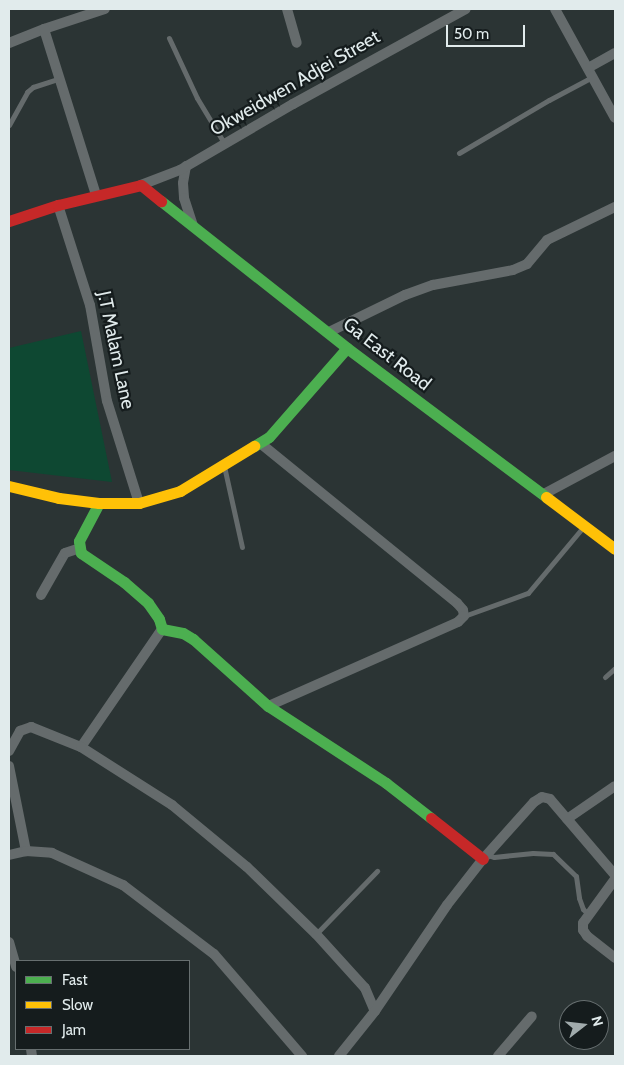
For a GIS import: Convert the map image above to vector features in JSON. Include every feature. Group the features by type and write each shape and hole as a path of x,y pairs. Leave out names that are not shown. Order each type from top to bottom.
{"street":[{"path":"9,43 44,29 105,9"},
{"path":"287,9 297,43"},
{"name":"Okweidwen Adjei Street","path":"140,185 186,166 466,9"},
{"path":"555,9 615,118"},
{"path":"44,29 96,195"},
{"path":"590,72 615,53"},
{"path":"186,166 183,183 184,198 193,225"},
{"path":"9,221 58,205 140,185"},
{"name":"Ga East Road","path":"140,185 347,348 615,549"},
{"name":"J.T Malam Lane","path":"58,205 90,305 107,401 139,503"},
{"path":"329,332 406,295 433,285 513,270 527,264 547,240 615,207"},
{"path":"9,486 59,498 99,503 139,503 180,491 269,438 347,348"},
{"path":"260,443 457,603 463,610 464,616 458,622 268,706"},
{"path":"544,494 615,456"},
{"path":"99,503 79,542 81,553 124,582 148,604 159,620 162,629"},
{"path":"41,595 65,553 80,548"},
{"path":"162,629 183,633 193,639 268,706 386,783 485,857"},
{"path":"81,747 162,629"},
{"path":"9,751 20,731 31,727 81,747 172,806 248,868 316,934 365,988 375,1012"},
{"path":"9,766 26,851"},
{"path":"568,819 615,786"},
{"path":"339,1056 375,1012 447,905 485,857 534,802 542,797 550,799 615,875"},
{"path":"9,855 26,851 52,853 123,885 214,954 302,1056"},
{"path":"615,879 583,923 583,930 615,958"},
{"path":"9,942 15,963"},
{"path":"498,1056 532,1016"}],"lane":[{"path":"169,38 197,98 224,143"},
{"path":"459,153 548,100 590,72"},
{"path":"9,125 27,92 33,87 60,78"},
{"path":"224,465 242,547"},
{"path":"464,616 528,593 584,526"},
{"path":"605,677 615,668"},
{"path":"485,857 533,853 554,854 576,876 579,898 583,909 589,915"},
{"path":"316,934 377,871"}],"green space":[{"path":"81,331 112,482 9,470 9,348"}],"traffic: fast":[{"path":"161,201 347,348 546,497"},
{"path":"254,446 269,437 347,348"},
{"path":"99,503 79,541 81,553 124,582 148,603 159,619 162,629 183,633 193,639 268,706 386,783 431,818"}],"traffic: slow":[{"path":"9,486 59,498 99,503 139,503 180,491 254,446"},
{"path":"546,497 615,549"}],"traffic: jam":[{"path":"9,221 58,205 141,185 161,201"},
{"path":"431,818 483,859"}]}
